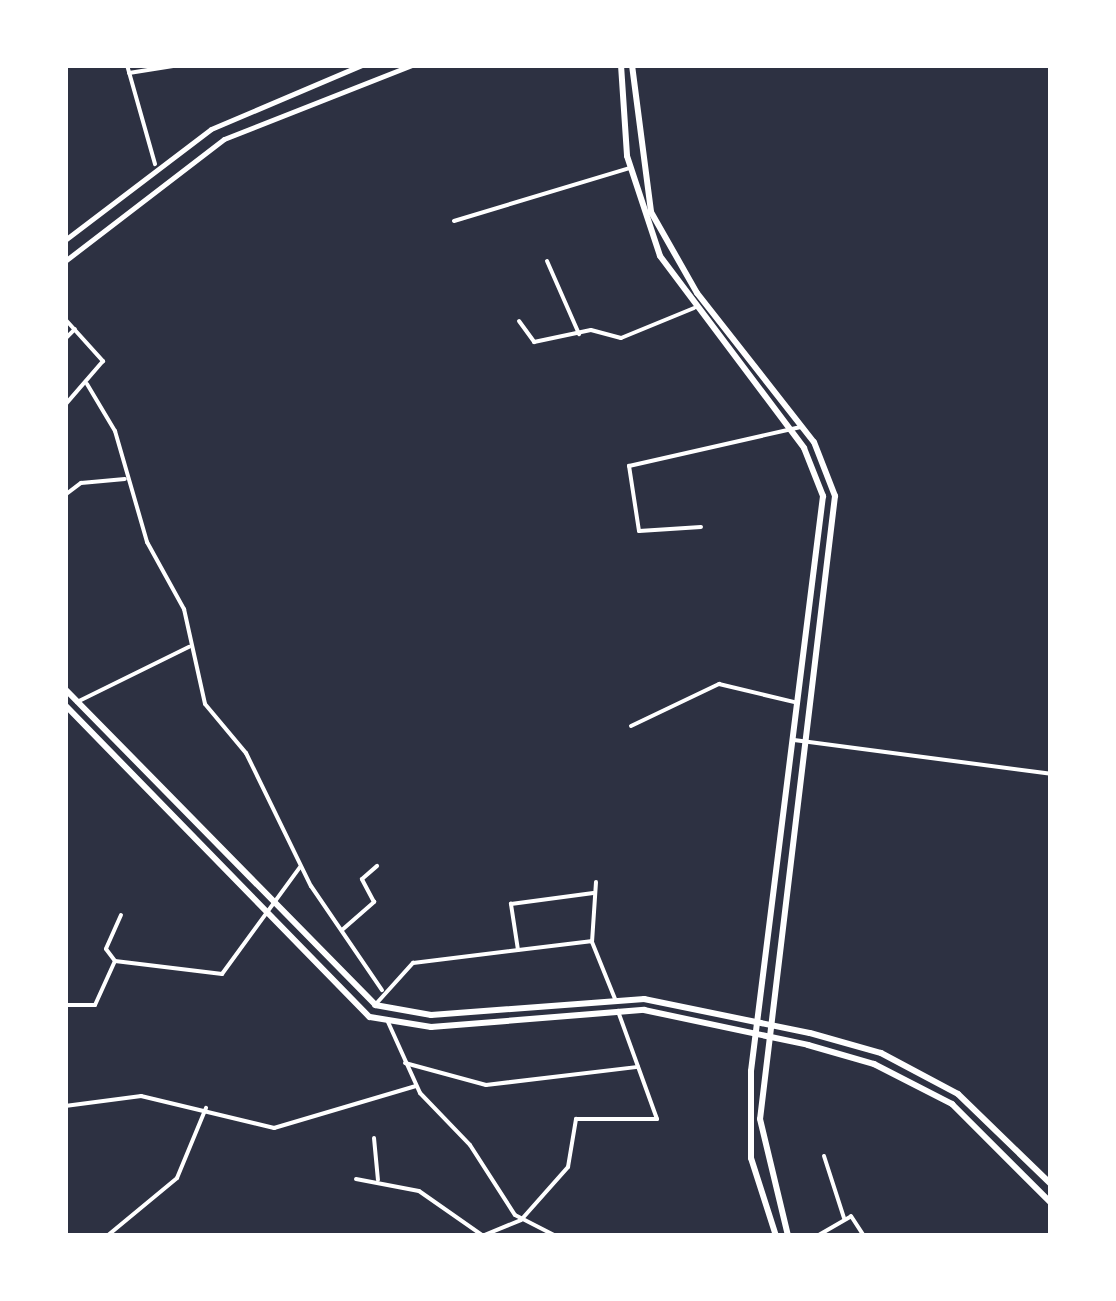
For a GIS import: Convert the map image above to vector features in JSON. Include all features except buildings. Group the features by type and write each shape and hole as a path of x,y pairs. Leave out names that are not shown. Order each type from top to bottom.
{"main road":[{"path":"65,240 155,164 284,94 362,65"},
{"path":"65,260 146,190 287,109 412,65"},
{"path":"620,65 630,168 640,215 694,308 789,429 818,473 824,510 756,1034 751,1158 776,1236"},
{"path":"632,65 652,212 697,292 802,426 828,467 836,510 768,1036 763,1155 788,1236"},
{"path":"136,178 146,190"},
{"path":"65,689 273,906 375,1005 422,1015 637,999 770,1022 922,1072 982,1111 1051,1184"},
{"path":"66,707 351,1004 388,1022 637,1010 768,1036 874,1064 928,1089 974,1120 1051,1202"},
{"path":"542,1005 544,1017"}],"street":[{"path":"126,65 155,164"},
{"path":"129,73 179,65"},
{"path":"454,221 630,168"},
{"path":"548,261 579,334"},
{"path":"519,322 534,342 579,334 623,338 694,308"},
{"path":"65,319 104,361 65,405"},
{"path":"65,339 76,330"},
{"path":"87,384 115,431 125,480 184,609 205,704 246,753 301,867 382,990"},
{"path":"701,527 639,530 628,466 802,426"},
{"path":"65,495 81,483 125,480"},
{"path":"77,702 190,647"},
{"path":"631,726 719,684 798,704"},
{"path":"794,740 1051,774"},
{"path":"342,930 374,902 362,879 377,866"},
{"path":"121,915 106,949 114,961 222,974 301,867"},
{"path":"596,882 592,941 616,999"},
{"path":"518,952 511,904 593,893"},
{"path":"375,1005 382,990 413,962 592,941"},
{"path":"65,1005 95,1006 114,961"},
{"path":"356,1179 378,1180 428,1196 482,1236 521,1220 568,1168 576,1119 656,1119 622,1010"},
{"path":"388,1022 416,1086 521,1220 556,1236"},
{"path":"405,1063 486,1085 638,1066"},
{"path":"65,1106 141,1096 184,1111 206,1108 280,1128 416,1086"},
{"path":"107,1236 174,1182 206,1108"},
{"path":"374,1138 378,1180"},
{"path":"824,1156 844,1218"},
{"path":"817,1236 844,1218 856,1218 864,1236"}]}
